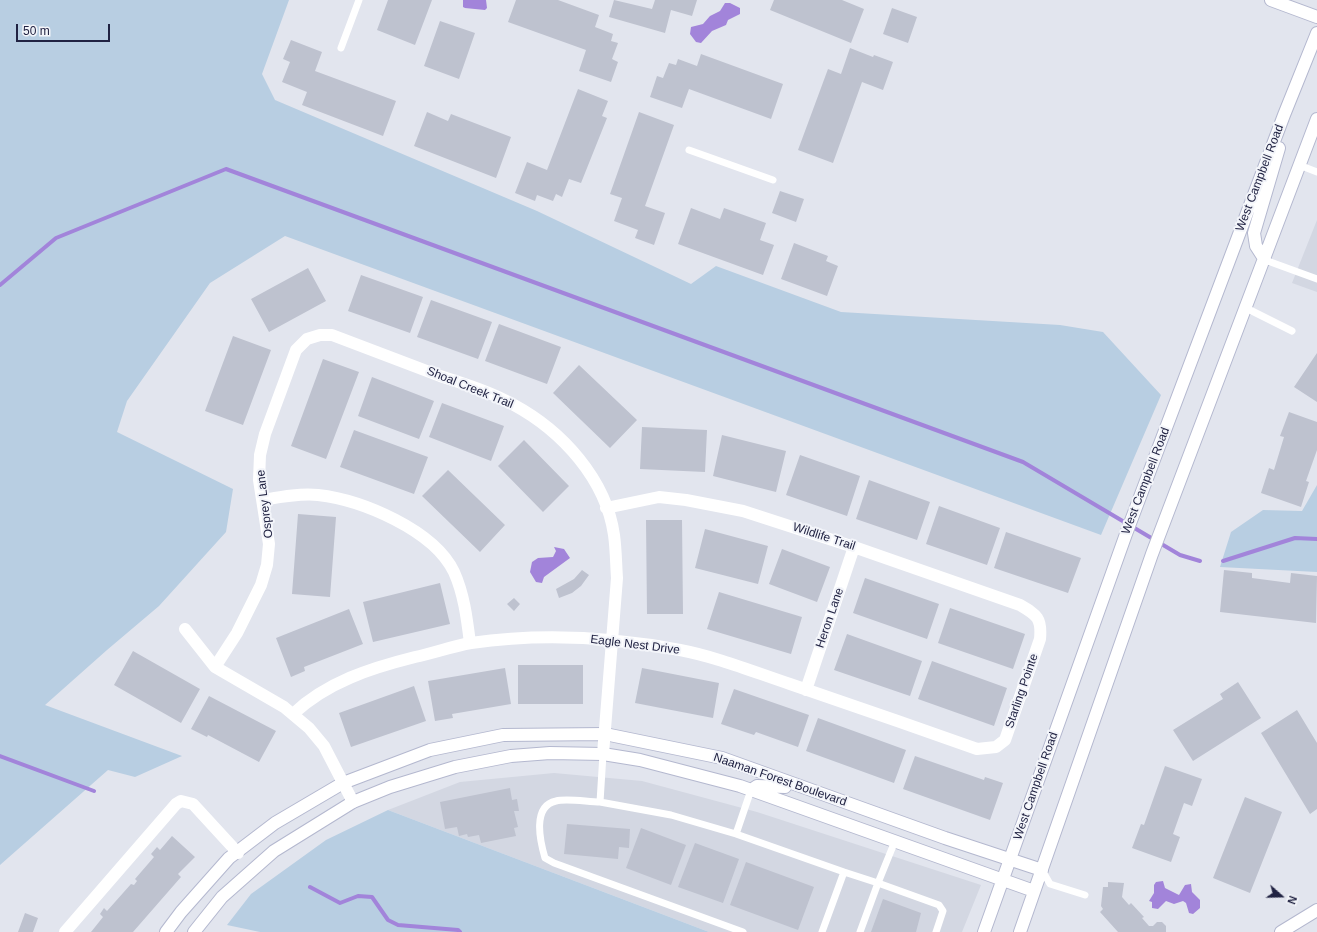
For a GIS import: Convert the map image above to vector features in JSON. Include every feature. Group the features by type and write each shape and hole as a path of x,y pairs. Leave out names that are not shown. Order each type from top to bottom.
{"street":[{"path":"1271,0 1317,17"},
{"name":"West Campbell Road","path":"984,932 1113,569 1284,115 1317,33"},
{"path":"1265,260 1256,246 1254,233 1279,149 1284,115"},
{"path":"1020,932 1142,581 1265,260 1298,165 1317,119"},
{"name":"Shoal Creek Trail","path":"307,339 320,335 332,336 513,404 544,423 574,452 598,490 606,508 614,534 617,578 603,754"},
{"name":"Osprey Lane","path":"215,667 237,633 261,585 267,565 269,544 259,480 260,455 265,434 296,350 307,339"},
{"path":"263,500 309,495 334,498 406,524 422,535 437,548 454,571 461,589 470,643"},
{"name":"Wildlife Trail","path":"606,508 659,497 686,500 743,511 854,547 1020,605 1035,614"},
{"name":"Heron Lane","path":"806,690 854,547"},
{"name":"Starling Pointe","path":"977,749 996,747 1005,740 1040,639 1042,625 1035,614"},
{"path":"185,629 215,667 270,698 293,714 309,728 324,746 354,802"},
{"name":"Eagle Nest Drive","path":"293,714 304,703 335,684 360,673 470,643 521,638 611,641 681,650 724,662 977,749"},
{"name":"Naaman Forest Boulevard","path":"166,932 204,885 229,858 275,824 343,783 430,750 503,734 605,734 722,758 804,788 874,811 945,838 1042,870"},
{"name":"Naaman Forest Boulevard","path":"194,932 222,897 274,851 354,802 390,787 456,766 504,757 550,753 603,754 640,760 751,790 1004,879 1034,891"},
{"path":"751,790 757,786 769,785 804,788"},
{"path":"65,932 176,804 181,801 193,804 238,852"},
{"path":"1281,932 1317,910"}],"lane":[{"path":"341,48 359,0"},
{"path":"689,150 773,180"},
{"path":"1298,165 1317,172"},
{"path":"1265,260 1317,279"},
{"path":"1246,308 1292,331"},
{"path":"600,802 603,754"},
{"path":"736,834 751,790"},
{"path":"743,932 554,863 545,858 542,847 540,816 545,806 556,801 600,802 671,815 736,834 939,904 943,911 936,932"},
{"path":"860,932 895,841"},
{"path":"1042,870 1050,884"},
{"path":"822,932 844,872"},
{"path":"1034,891 1050,884 1085,895"}],"shaded area":[{"path":"0,0 289,0 262,74 275,100 537,211 691,284 716,266 841,312 1060,325 1103,332 1161,395 1101,535 285,236 210,283 127,401 117,432 233,489 226,532 159,606 45,705 182,756 135,777 108,770 0,865"},
{"path":"463,0 486,0 487,8 485,10 465,8 463,7"},
{"path":"725,3 730,3 740,8 740,14 728,20 726,25 712,31 701,43 696,42 690,34 691,27 703,24 710,16 720,11"},
{"path":"1317,220 1317,292 1292,283"},
{"path":"1317,485 1317,572 1220,567 1231,532 1263,510 1302,511"},
{"path":"554,547 564,549 570,558 544,577 542,583 536,582 530,572 532,562 538,558 553,557 556,551"},
{"path":"554,773 642,781 757,812 981,885 962,932 709,932 388,810 460,782"},
{"path":"388,810 709,932 260,932 227,925 251,894 326,840"},
{"path":"1163,881 1165,888 1179,895 1185,885 1191,884 1192,892 1200,900 1200,908 1193,914 1189,913 1186,903 1183,901 1174,904 1166,901 1158,909 1152,908 1152,902 1149,901 1154,893 1154,885 1156,882"}],"building":[{"path":"388,0 432,0 415,45 377,30"},
{"path":"516,0 558,0 599,15 595,27 613,34 611,41 618,43 612,59 618,62 611,82 579,71 586,50 508,22"},
{"path":"614,0 652,9 655,0 697,0 692,16 671,10 665,33 609,17"},
{"path":"774,0 842,0 864,9 851,43 770,10"},
{"path":"892,8 917,17 908,43 883,34"},
{"path":"440,21 475,33 459,79 424,66"},
{"path":"291,40 322,52 315,71 396,101 383,136 302,105 307,92 282,82 290,62 283,59"},
{"path":"850,48 873,57 874,55 893,62 883,90 862,82 833,163 798,150 828,69 841,74"},
{"path":"701,54 783,84 771,119 689,89 682,108 650,97 657,76 663,78 669,63 676,65 678,59 697,66"},
{"path":"578,89 608,101 602,116 607,118 581,183 569,179 562,197 556,194 553,201 537,195 535,201 515,193 527,162 547,170"},
{"path":"427,112 448,121 451,114 511,137 496,178 414,146"},
{"path":"639,112 674,125 645,206 665,213 654,245 635,238 638,230 614,221 622,198 610,194"},
{"path":"780,191 804,199 796,222 772,213"},
{"path":"691,208 720,219 724,208 766,223 760,240 774,245 763,275 678,244"},
{"path":"794,243 828,256 826,261 838,266 827,296 781,279"},
{"path":"308,268 326,301 269,332 251,299"},
{"path":"361,275 423,297 410,333 348,311"},
{"path":"431,300 492,322 478,359 417,337"},
{"path":"499,324 561,347 547,384 485,361"},
{"path":"233,336 271,350 243,425 205,411"},
{"path":"1317,353 1317,402 1294,387"},
{"path":"323,359 359,372 326,459 291,446"},
{"path":"579,365 637,420 610,448 553,393"},
{"path":"372,377 434,401 419,439 358,416"},
{"path":"442,403 504,426 491,461 429,437"},
{"path":"1289,412 1317,422 1317,450 1306,481 1309,482 1301,507 1261,493 1269,468 1274,470 1284,437 1280,436"},
{"path":"642,427 707,430 705,472 640,469"},
{"path":"354,430 428,457 414,494 340,467"},
{"path":"722,435 786,451 776,492 713,476"},
{"path":"524,440 569,486 543,512 498,466"},
{"path":"800,455 860,476 847,516 786,495"},
{"path":"448,470 505,525 480,552 422,496"},
{"path":"869,480 930,502 917,540 856,519"},
{"path":"939,506 1000,528 987,565 926,544"},
{"path":"298,514 336,517 330,597 292,594"},
{"path":"646,520 682,520 683,614 647,614"},
{"path":"705,529 768,546 758,584 695,568"},
{"path":"1006,532 1081,558 1068,593 994,568"},
{"path":"782,549 830,567 817,602 769,584"},
{"path":"582,570 589,575 581,586 572,593 559,598 556,589 574,579"},
{"path":"1224,570 1252,573 1252,578 1290,583 1291,573 1317,576 1316,623 1220,612"},
{"path":"865,578 939,604 927,639 853,613"},
{"path":"440,583 450,624 373,642 363,602"},
{"path":"719,592 802,617 791,654 707,629"},
{"path":"514,598 520,604 514,611 507,604"},
{"path":"950,608 1025,634 1013,669 938,643"},
{"path":"349,609 363,644 304,667 305,671 291,677 276,638"},
{"path":"847,634 922,661 910,696 834,670"},
{"path":"133,651 200,689 181,723 114,685"},
{"path":"932,661 1007,688 994,726 918,699"},
{"path":"518,665 583,665 583,704 518,704"},
{"path":"505,668 511,704 452,714 453,718 435,721 428,681"},
{"path":"642,668 719,683 713,718 635,703"},
{"path":"1238,682 1261,718 1193,761 1173,730 1223,699 1220,694"},
{"path":"414,686 426,721 351,747 339,713"},
{"path":"734,689 809,715 798,747 756,732 754,735 721,724"},
{"path":"209,696 276,731 259,762 208,735 207,737 191,729"},
{"path":"1297,710 1317,743 1317,809 1310,814 1261,733"},
{"path":"818,718 906,750 894,783 806,751"},
{"path":"915,756 984,780 985,777 1003,783 990,820 903,789"},
{"path":"1165,766 1202,779 1192,806 1184,803 1173,834 1180,837 1171,862 1132,848 1141,824 1144,825"},
{"path":"510,788 512,800 517,799 519,811 514,811 518,827 514,828 516,836 481,843 479,835 468,837 467,834 459,836 457,827 445,829 440,802"},
{"path":"1245,797 1282,812 1250,893 1213,878"},
{"path":"567,824 630,829 629,848 619,847 618,859 564,854"},
{"path":"641,828 686,845 671,885 626,868"},
{"path":"172,836 195,857 178,874 181,877 133,932 91,932 103,917 100,914 104,908 107,911 131,884 134,885 137,881 135,879 154,857 151,854 157,847 160,850"},
{"path":"695,843 739,859 723,903 678,887"},
{"path":"746,862 814,887 798,930 730,905"},
{"path":"1108,882 1124,883 1122,897 1129,905 1131,903 1144,917 1142,918 1149,926 1153,926 1157,922 1162,922 1166,926 1166,932 1118,932 1100,912 1103,909 1101,906 1103,887 1108,887"},
{"path":"883,899 921,913 916,932 871,932"},
{"path":"25,913 38,918 33,932 18,932"}],"waterway":[{"path":"0,285 56,238 226,169 1023,462 1180,555 1200,561"},
{"path":"1223,561 1295,538 1317,539"},
{"path":"0,756 94,791"},
{"path":"310,887 340,903 358,896 372,897 388,920 398,925 458,930 460,932"}]}
